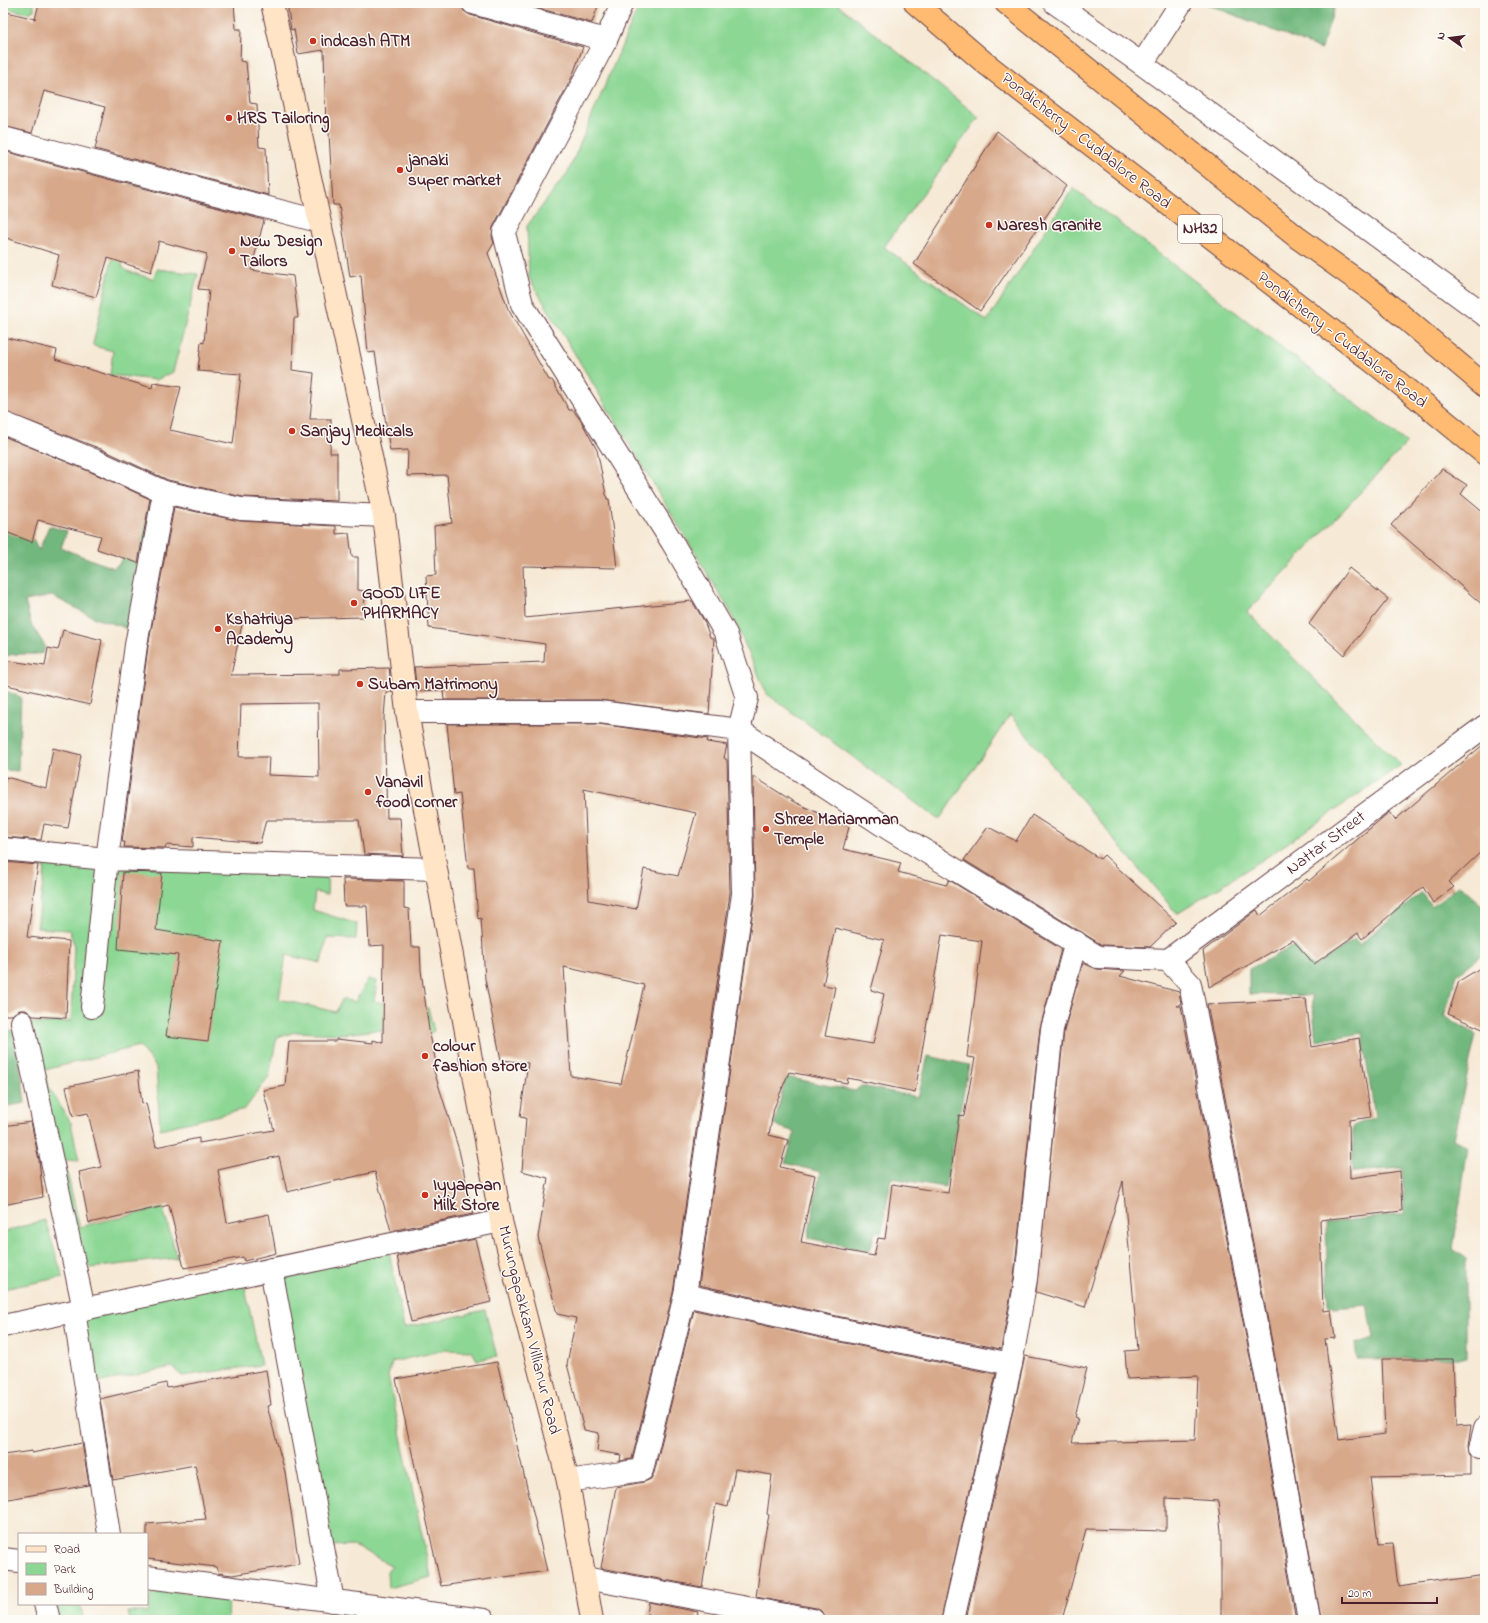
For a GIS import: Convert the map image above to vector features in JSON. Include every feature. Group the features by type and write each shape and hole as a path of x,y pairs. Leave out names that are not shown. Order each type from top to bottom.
{"highway":[{"name":"Pondicherry - Cuddalore Road","path":"915,3 985,63 1382,369 1485,454"},
{"path":"1006,3 1298,238 1375,293 1485,386"}],"main road":[{"name":"Murungapakkam Villianur Road","path":"272,3 318,221 384,516 407,712 501,1221 568,1481 592,1620"}],"street":[{"path":"473,3 606,40"},
{"path":"568,1481 642,1470 685,1295 743,894 739,730 747,698 726,634 672,542 522,304 504,233 606,40 622,3"},
{"path":"1055,3 1142,64 1485,315"},
{"path":"1142,64 1181,3"},
{"path":"3,138 318,221"},
{"path":"3,423 96,461 164,492 241,509 384,516"},
{"path":"92,1008 106,859 136,645 164,492"},
{"path":"407,712 598,712 739,730 881,824 1076,942 1098,957 1168,960 1190,984 1270,1396 1309,1620"},
{"name":"Nattar Street","path":"1168,960 1485,726"},
{"path":"3,849 106,859 435,869"},
{"path":"953,1620 1011,1364 1026,1279 1052,1029 1076,942"},
{"path":"22,1022 79,1310 109,1533"},
{"path":"3,1326 501,1221"},
{"path":"271,1269 333,1601"},
{"path":"685,1295 838,1329 1011,1364"},
{"path":"3,1559 18,1561"},
{"path":"148,1577 484,1620"},
{"path":"585,1578 813,1620"},
{"path":"45,1605 48,1620"}],"green space":[{"path":"3,3 34,3 34,10 28,13 3,8"},
{"path":"640,3 836,3 979,117 884,247 987,321 1073,188 1407,443 1247,612 1401,765 1270,855 1177,914 1010,715 939,820 767,694 730,611 529,278 527,226 568,172"},
{"path":"1204,3 1336,3 1321,49"},
{"path":"129,184 142,186 122,266 127,271 153,279 157,269 198,274 173,372 156,380 110,375 113,351 94,346 93,344"},
{"path":"159,496 131,632 121,626 97,619 52,596 25,601 31,624 45,646 43,653 17,654 3,658 3,520 22,519 39,550 49,526 67,531 61,548 113,568 120,563 141,499"},
{"path":"3,690 21,697 18,771 3,770"},
{"path":"38,856 111,862 328,870 327,895 315,892 313,910 357,924 356,939 327,938 321,963 286,955 279,999 336,1012 342,999 355,1002 368,979 377,981 374,1001 405,1008 428,1008 434,1031 403,1048 398,1035 378,1030 342,1034 296,1032 277,1037 269,1076 245,1109 160,1129 156,1067 139,1046 37,1072 28,1024 71,1021 74,944 69,930 37,928 45,869"},
{"path":"1460,885 1485,908 1485,952 1457,975 1444,1016 1476,1034 1453,1139 1468,1147 1453,1249 1466,1259 1466,1358 1357,1359 1355,1344 1373,1338 1367,1305 1334,1308 1328,1305 1326,1223 1404,1214 1402,1168 1353,1172 1353,1126 1375,1117 1362,1033 1316,1041 1312,996 1249,994 1249,969 1294,946 1312,966 1315,966 1355,939 1359,945 1422,892 1432,907"},
{"path":"3,1028 16,1032 25,1103 3,1107"},
{"path":"928,1056 969,1065 945,1187 891,1178 882,1232 875,1232 870,1251 808,1238 820,1172 785,1163 795,1132 774,1125 786,1077 855,1091 861,1086 918,1097"},
{"path":"45,1074 48,1086 71,1123 79,1161 66,1160 66,1168 80,1228 87,1225 163,1208 177,1258 90,1268 72,1233 37,1077"},
{"path":"45,1220 63,1277 3,1289 3,1232"},
{"path":"389,1251 404,1328 485,1310 497,1357 477,1360 472,1351 445,1350 392,1362 388,1376 431,1577 388,1588 387,1572 392,1566 354,1545 329,1546 277,1273"},
{"path":"243,1278 261,1365 182,1376 172,1367 91,1384 77,1313"},
{"path":"152,1589 228,1597 227,1620 130,1620 128,1612 147,1612"},
{"path":"49,1605 80,1605 84,1620 52,1620"}],"building":[{"path":"39,3 234,3 236,29 241,29 240,61 246,62 250,103 257,104 259,147 266,148 268,195 95,149 105,107 44,91 32,133 3,126 3,11 35,19"},
{"path":"287,3 326,3 326,6 356,3 461,3 464,11 470,15 583,47 572,77 493,227 492,236 494,243 488,253 508,309 549,380 552,380 569,410 573,410 581,421 597,450 607,499 609,499 617,568 523,566 525,618 692,601 704,621 710,637 714,639 709,714 599,700 444,700 443,690 417,691 414,667 544,662 545,644 429,628 426,576 436,575 434,526 452,523 447,475 407,476 408,450 390,451 375,352 368,353 361,275 350,277 339,205 333,205 329,133 326,132 324,50 298,54 294,29 291,30"},
{"path":"520,3 599,3 592,23"},
{"name":"Naresh Granite","path":"997,131 1067,186 980,311 914,264"},
{"path":"3,151 264,220 251,270 293,276 298,318 294,318 292,370 314,373 310,419 331,419 330,453 337,453 337,501 243,497 168,480 101,449 3,411 3,337 57,350 55,359 152,388 153,383 181,387 170,430 233,444 241,374 198,371 201,342 204,343 209,290 198,289 207,254 159,241 151,272 108,258 96,297 52,285 59,255 3,237"},
{"path":"3,436 91,472 150,499 138,563 97,549 101,536 38,520 32,542 3,531"},
{"path":"1442,469 1467,485 1461,494 1485,514 1485,607 1391,525"},
{"path":"174,507 240,521 336,526 336,534 349,533 352,557 358,557 358,590 365,591 364,617 243,620 231,675 340,674 340,669 389,668 392,692 386,692 384,717 387,818 400,818 403,856 364,854 359,820 266,820 260,843 193,837 193,847 166,845 165,848 124,847 125,842 122,842 148,647","holes":["318,703 319,777 268,775 269,757 239,757 241,704"]},
{"path":"1349,568 1388,599 1344,655 1309,624"},
{"path":"63,630 102,640 90,705 3,684 3,660 45,666 48,648 58,650"},
{"path":"447,724 598,724 708,739 707,742 727,745 724,758 727,760 730,893 673,1293 632,1459 620,1461 621,1455 597,1451 599,1433 584,1430 567,1364 576,1318 557,1314 538,1237 548,1178 522,1171 526,1118 520,1117 528,1063 501,1060 485,979 481,918 478,919 474,868 468,868 460,794 454,795","holes":["584,789 696,813 678,876 644,869 636,909 589,900","564,967 644,985 621,1084 571,1076"]},
{"path":"1485,743 1485,848 1449,882 1454,887 1433,903 1423,887 1362,939 1358,933 1314,964 1293,940 1209,987 1203,951 1257,910 1260,916 1307,879 1309,881 1389,812 1395,820"},
{"path":"53,748 81,755 68,828 44,824 41,840 3,837 3,791 6,777 46,788"},
{"path":"753,776 794,802 849,827 843,849 901,863 898,872 946,885 949,880 1061,949 1040,1028 1014,1277 1001,1349 841,1317 699,1285 755,896","holes":["835,928 884,940 871,990 884,994 873,1044 825,1036 835,987 823,985","942,935 982,941 967,1057 975,1058 964,1116 959,1115 948,1193 892,1184 885,1239 878,1238 874,1256 801,1242 815,1175 780,1167 788,1140 769,1135 774,1108 789,1072 847,1083 848,1078 915,1092"]},
{"path":"1032,815 1100,859 1104,855 1176,922 1150,947 1102,945 964,860 988,827 1016,841"},
{"path":"3,862 38,865 27,937 69,941 66,1018 33,1016 26,1010 20,1010 12,1015 3,1015"},
{"path":"123,872 162,873 156,930 223,941 208,1041 166,1036 178,955 118,949"},
{"path":"343,879 404,881 404,908 409,909 411,947 420,947 421,970 429,1030 437,1067 433,1068 459,1150 473,1214 391,1231 375,1172 287,1192 279,1156 218,1170 227,1223 269,1214 276,1253 244,1261 243,1257 184,1268 169,1205 89,1223 79,1172 101,1167 88,1113 73,1116 66,1087 138,1071 142,1104 146,1103 156,1147 199,1138 199,1143 274,1130 263,1090 285,1086 289,1041 336,1041 336,1039 373,1043 373,1040 383,1043 384,945 369,946 367,906 344,906"},
{"path":"1083,963 1097,969 1125,971 1120,976 1179,992 1181,1003 1177,1006 1181,1006 1258,1398 1296,1620 1221,1620 1221,1531 1218,1501 1166,1498 1166,1531 1086,1529 1062,1620 966,1620 1025,1356 1087,1368 1075,1417 1078,1418 1072,1443 1195,1440 1198,1376 1127,1379 1125,1351 1138,1350 1123,1181 1085,1307 1036,1292 1064,1031"},
{"path":"1485,965 1485,1030 1448,1014 1459,981"},
{"path":"1306,999 1312,1047 1359,1038 1371,1117 1349,1120 1350,1178 1400,1171 1402,1211 1320,1220 1323,1311 1331,1310 1335,1338 1325,1339 1339,1440 1385,1434 1382,1359 1453,1359 1456,1426 1471,1425 1468,1445 1470,1456 1470,1475 1370,1477 1378,1544 1393,1543 1398,1587 1485,1575 1485,1620 1321,1620 1282,1394 1207,1004"},
{"path":"31,1122 39,1160 43,1197 3,1205 3,1126"},
{"path":"475,1239 491,1302 411,1322 397,1256"},
{"path":"694,1310 996,1374 941,1620 825,1620 821,1611 816,1608 756,1597 769,1515 767,1514 772,1475 735,1469 728,1507 716,1504 702,1587 601,1568 616,1487 644,1482 651,1479 654,1473"},
{"path":"497,1362 547,1571 441,1586 396,1379"},
{"path":"266,1370 271,1405 267,1406 285,1472 299,1564 232,1575 218,1573 216,1567 148,1559 147,1524 206,1519 195,1465 113,1480 100,1399 166,1383 167,1388"},
{"path":"82,1443 89,1485 3,1500 3,1455 32,1451 32,1453"},
{"path":"649,1602 698,1612 696,1620 646,1620"}],"place":[{"name":"indcash ATM","path":"313,41"},
{"name":"HRS Tailoring","path":"229,118"},
{"name":"janaki super market","path":"400,170"},
{"name":"Naresh Granite","path":"989,225"},
{"name":"New Design Tailors","path":"232,251"},
{"name":"Sanjay Medicals","path":"292,431"},
{"name":"GOOD LIFE PHARMACY","path":"354,603"},
{"name":"Kshatriya Academy","path":"218,629"},
{"name":"Subam Matrimony","path":"360,684"},
{"name":"Vanavil food corner","path":"368,792"},
{"name":"Shree Mariamman Temple","path":"766,829"},
{"name":"colour fashion store","path":"425,1056"},
{"name":"Iyyappan Milk Store","path":"425,1195"}]}
